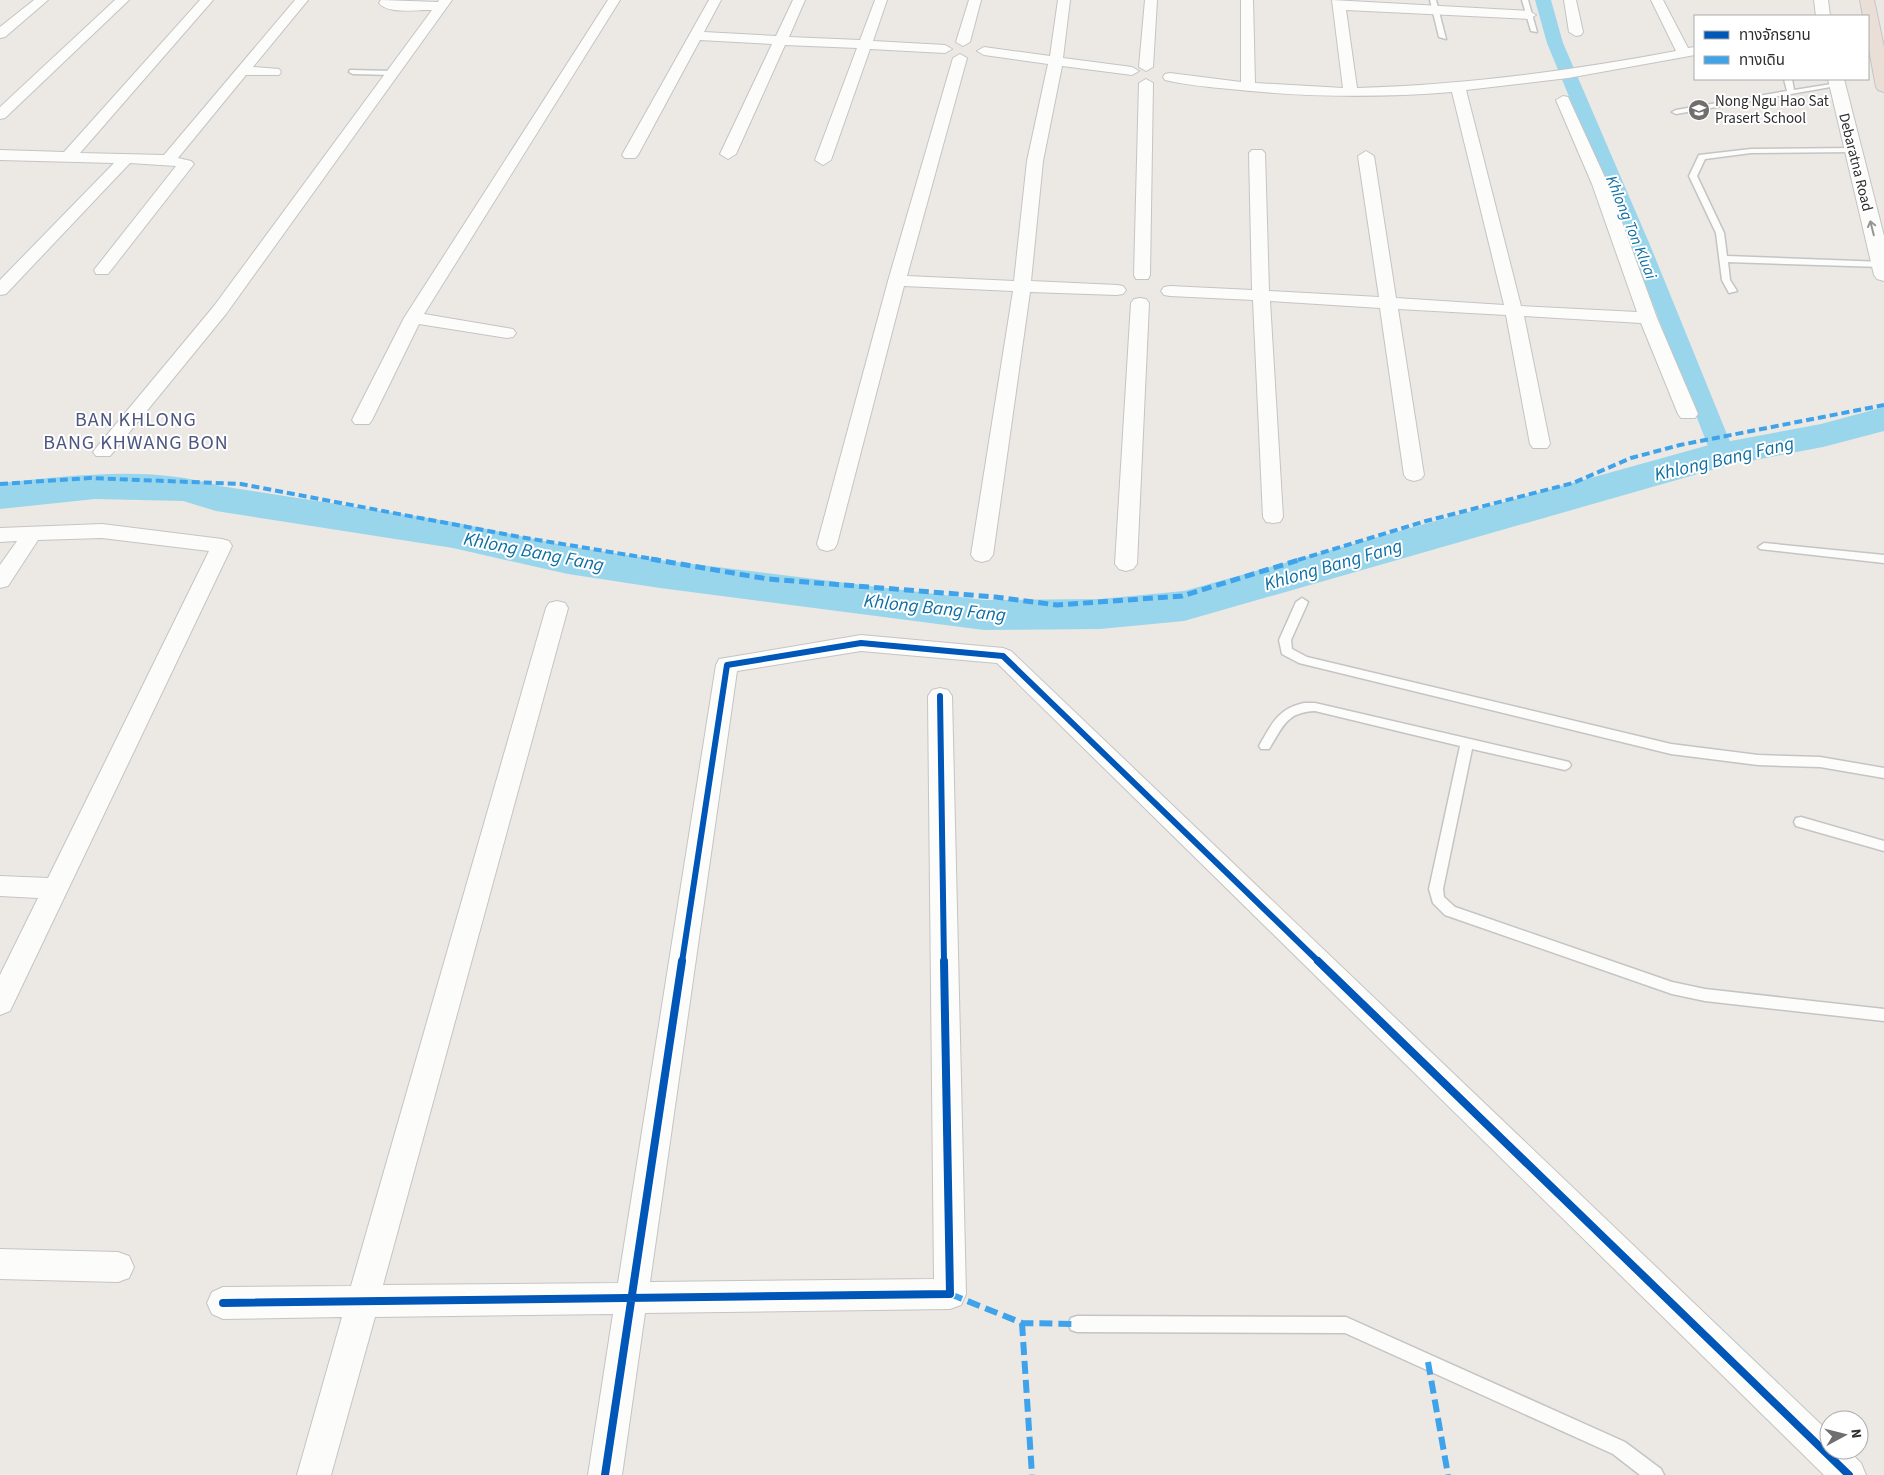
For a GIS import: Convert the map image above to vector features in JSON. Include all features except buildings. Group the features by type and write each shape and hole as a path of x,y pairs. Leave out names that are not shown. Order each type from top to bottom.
{"highway":[{"path":"1867,0 1884,87"}],"main road":[{"path":"1821,0 1823,15"},
{"name":"Debaratna Road","path":"1837,82 1883,269"}],"street":[{"path":"0,34 42,0"},
{"path":"0,115 122,0"},
{"path":"68,157 206,0"},
{"path":"168,160 302,0"},
{"path":"387,0 385,3 388,5 444,3"},
{"path":"362,420 413,318 614,0"},
{"path":"630,155 715,0"},
{"path":"728,154 799,0"},
{"path":"823,160 881,0"},
{"path":"827,544 897,280 975,0"},
{"path":"982,555 1022,286 1036,161 1056,61 1064,0"},
{"path":"1146,67 1151,0"},
{"path":"1247,0 1248,87"},
{"path":"1570,0 1576,32"},
{"path":"1132,72 1131,74 1135,80 1146,83 1159,83 1170,77 1248,87 1352,92 1458,87 1520,80 1689,52 1657,0"},
{"path":"103,452 220,310 444,3"},
{"path":"1352,92 1339,3 1434,6 1529,15"},
{"path":"695,36 945,49 951,44 961,50"},
{"path":"961,50 975,44 984,51 1132,72 1146,67 1164,69 1170,77"},
{"path":"242,71 274,72"},
{"path":"1142,275 1146,83"},
{"path":"1458,87 1514,311 1540,444"},
{"path":"1563,100 1600,184 1648,318 1688,414"},
{"path":"1257,153 1261,295 1273,517"},
{"path":"0,155 168,160 186,166 102,270"},
{"path":"1366,156 1414,475"},
{"path":"0,290 125,160"},
{"path":"1117,290 1120,281 1142,275 1158,279 1169,286 1170,291"},
{"path":"897,280 1117,290 1125,298 1140,303 1157,302 1168,295 1170,291"},
{"path":"1170,291 1388,301 1514,311 1648,318"},
{"path":"1126,564 1140,303"},
{"path":"413,318 507,333"},
{"path":"0,535 102,532 222,546 0,1003"},
{"path":"0,582 32,534"},
{"path":"314,1475 557,608"},
{"path":"605,1475 727,665 861,643 1003,656 1849,1475"},
{"path":"224,1303 950,1294 940,696"},
{"path":"0,886 56,888"},
{"path":"0,1264 118,1268"}],"lane":[{"path":"1525,0 1535,31"},
{"path":"1434,6 1442,36"},
{"path":"353,72 392,73"},
{"path":"1788,80 1791,92"},
{"path":"1676,112 1837,82"},
{"path":"1732,291 1726,280 1720,233 1693,176 1702,157 1751,151 1853,150"},
{"path":"1723,259 1883,269"},
{"path":"1764,547 1884,559"},
{"path":"1302,602 1285,640 1286,651 1303,660 1672,749 1758,760 1820,762 1884,773"},
{"path":"1265,746 1287,712 1300,706 1315,707 1565,765"},
{"path":"1467,743 1436,889 1438,899 1450,911 1672,988 1705,994 1884,1015"},
{"path":"1801,822 1884,846"},
{"path":"1077,1324 1346,1325 1619,1448 1655,1475"}],"waterway":[{"name":"Khlong Ton Kluai","path":"1543,0 1555,43 1640,245 1723,454"},
{"name":"Khlong Bang Fang","path":"0,496 95,486 185,489 216,498 453,535 568,560 660,574 984,615 1100,614 1184,606 1723,454 1823,435 1884,419"}],"marked path":[{"path":"0,484 90,478 241,484 520,537 768,579 995,597 1057,605 1182,596 1426,521 1573,483 1631,458 1680,445 1884,405"},
{"path":"950,1294 1022,1323 1077,1324"},
{"path":"1022,1323 1032,1475"},
{"path":"1428,1362 1448,1475"}],"cycle path":[{"path":"605,1475 727,665 861,643 1003,656 1849,1475"},
{"path":"223,1303 950,1294 940,696"}],"place":[{"name":"Nong Ngu Hao Sat Prasert School","path":"1699,110"}],"district":[{"name":"BAN KHLONG BANG KHWANG BON","path":"136,430"}]}
